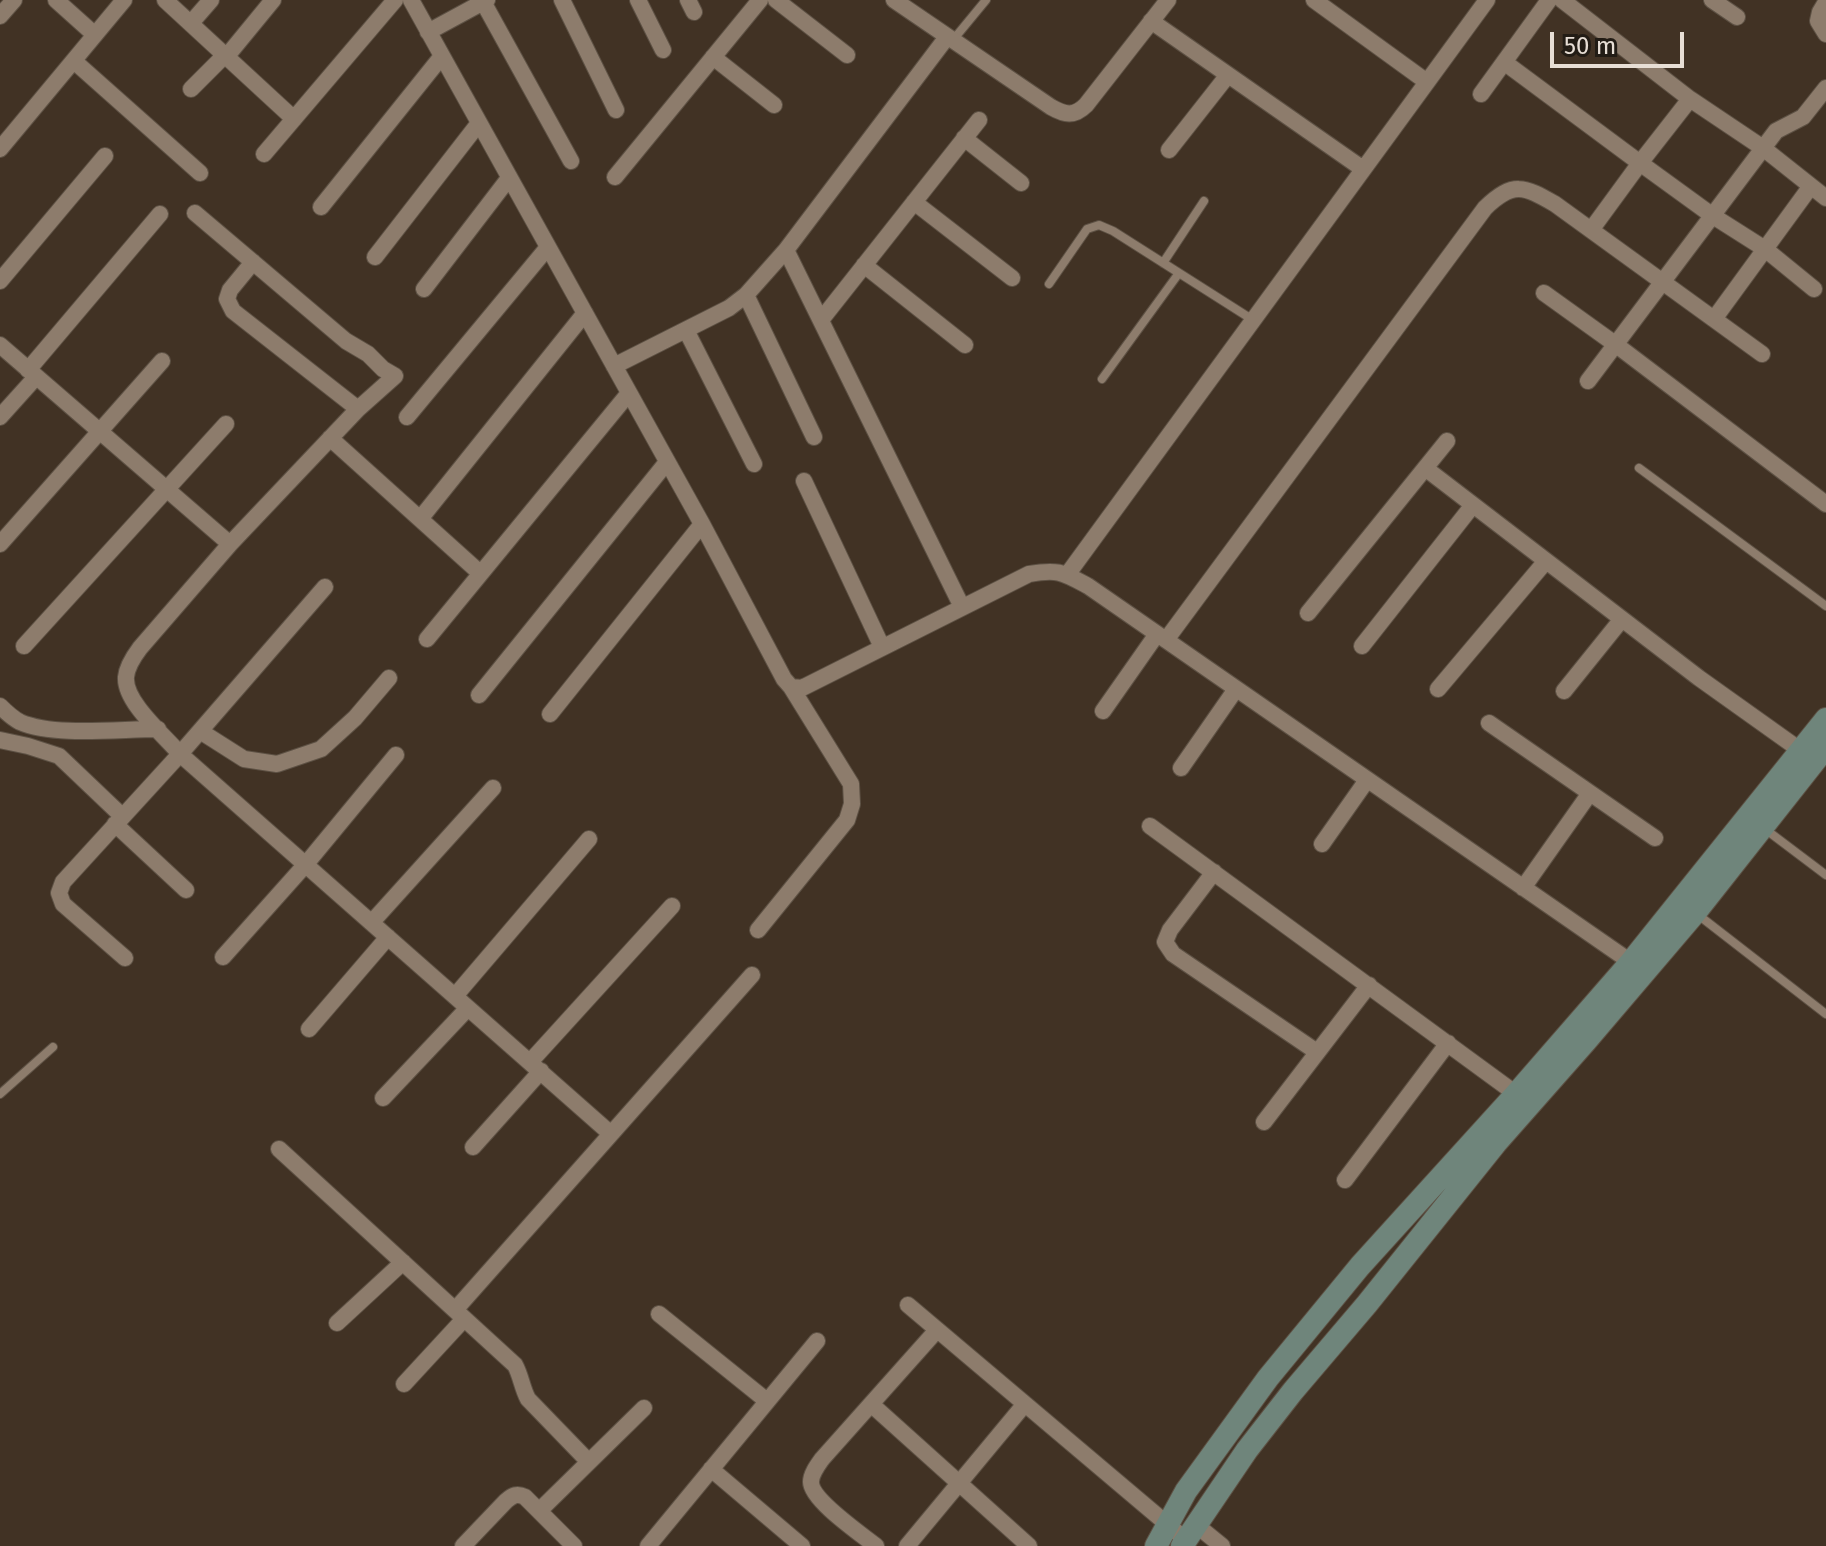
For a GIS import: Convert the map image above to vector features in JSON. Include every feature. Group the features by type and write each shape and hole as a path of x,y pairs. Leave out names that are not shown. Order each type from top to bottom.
{"main road":[{"path":"1638,967 1695,913 1762,826 1814,753 1826,719"},
{"path":"1156,1546 1186,1491 1268,1378 1360,1266 1523,1099 1638,967 1814,753"},
{"path":"1188,1537 1247,1450 1496,1143 1523,1099"}],"street":[{"path":"0,16 14,0"},
{"path":"56,0 95,35"},
{"path":"0,149 124,0"},
{"path":"165,0 294,119"},
{"path":"191,23 211,0"},
{"path":"191,89 227,56 273,0"},
{"path":"264,154 395,0"},
{"path":"411,0 702,524 784,679 851,784 852,804 847,820 758,930"},
{"path":"562,0 616,110"},
{"path":"638,0 663,50"},
{"path":"615,177 760,0"},
{"path":"776,0 847,55"},
{"path":"894,0 1051,107 1071,115 1086,105 1168,0"},
{"path":"1314,0 1427,82"},
{"path":"1481,94 1549,0"},
{"path":"1562,0 1826,198"},
{"path":"1712,0 1737,17"},
{"path":"428,32 484,1 571,161"},
{"path":"1067,575 1482,2"},
{"path":"1826,2 1818,21 1826,34"},
{"path":"1151,21 1363,169"},
{"path":"614,366 729,308 746,295 786,250 950,39"},
{"path":"321,207 442,56"},
{"path":"713,57 774,105"},
{"path":"74,61 200,173"},
{"path":"1504,62 1713,216 1765,249 1814,289"},
{"path":"1169,150 1228,75"},
{"path":"1588,381 1776,131 1803,117 1826,88"},
{"path":"1591,230 1690,99"},
{"path":"821,320 979,120"},
{"path":"375,257 479,123"},
{"path":"964,138 1021,183"},
{"path":"0,281 105,156"},
{"path":"424,289 509,178"},
{"path":"1714,319 1811,186"},
{"path":"1103,711 1476,220 1499,194 1512,189 1531,190 1555,204 1762,354"},
{"path":"914,202 1012,278"},
{"path":"195,213 346,341 395,376 358,409 230,544 140,648 126,677 133,702 180,754 611,1134"},
{"path":"0,417 160,214"},
{"path":"407,417 548,247"},
{"path":"786,250 962,607"},
{"path":"253,262 230,290 227,299 233,311 358,409"},
{"path":"864,265 965,345"},
{"path":"1544,293 1826,504"},
{"path":"746,295 814,437"},
{"path":"420,519 585,313"},
{"path":"686,330 754,464"},
{"path":"0,345 230,544"},
{"path":"0,544 162,361"},
{"path":"427,639 629,393"},
{"path":"24,646 226,424"},
{"path":"330,438 480,573"},
{"path":"1308,613 1447,441"},
{"path":"479,695 667,462"},
{"path":"1425,468 1699,678 1814,753"},
{"path":"804,481 882,647"},
{"path":"1362,646 1473,505"},
{"path":"550,714 702,524"},
{"path":"1438,689 1546,561"},
{"path":"791,687 802,688 1029,574 1051,570 1067,575 1088,586 1638,967"},
{"path":"125,958 63,904 59,893 63,882 180,754 325,587"},
{"path":"1564,691 1622,619"},
{"path":"200,731 244,759 277,764 321,749 355,718 389,678"},
{"path":"1181,768 1236,689"},
{"path":"0,706 16,720 58,731 158,729"},
{"path":"16,720 0,739 59,756 186,890"},
{"path":"1489,723 1655,838"},
{"path":"223,957 306,864 396,755"},
{"path":"1322,844 1367,780"},
{"path":"372,922 493,788"},
{"path":"1523,888 1590,793"},
{"path":"1150,826 1523,1099"},
{"path":"455,996 589,839"},
{"path":"1214,872 1170,930 1165,942 1173,954 1317,1052"},
{"path":"473,1147 672,906"},
{"path":"309,1029 388,937"},
{"path":"404,1384 611,1134 752,975"},
{"path":"1264,1122 1369,985"},
{"path":"383,1098 468,1008"},
{"path":"1345,1180 1448,1043"},
{"path":"279,1149 515,1365 528,1399 589,1462"},
{"path":"337,1323 403,1262"},
{"path":"908,1305 1168,1525 1188,1537 1222,1546"},
{"path":"659,1314 767,1401"},
{"path":"876,1546 818,1498 810,1486 812,1475 822,1459 937,1330"},
{"path":"657,1543 711,1469 817,1341"},
{"path":"871,1404 1029,1546"},
{"path":"907,1546 1024,1405"},
{"path":"539,1511 644,1408"},
{"path":"711,1469 802,1546"},
{"path":"473,1542 512,1496 519,1494 574,1546"}],"lane":[{"path":"950,39 986,0"},
{"path":"1163,263 1204,201"},
{"path":"1049,284 1087,229 1099,225 1253,320"},
{"path":"1102,379 1179,273"},
{"path":"1639,468 1826,606"},
{"path":"1762,826 1826,875"},
{"path":"1695,913 1826,1014"},
{"path":"0,1094 53,1047"}]}
